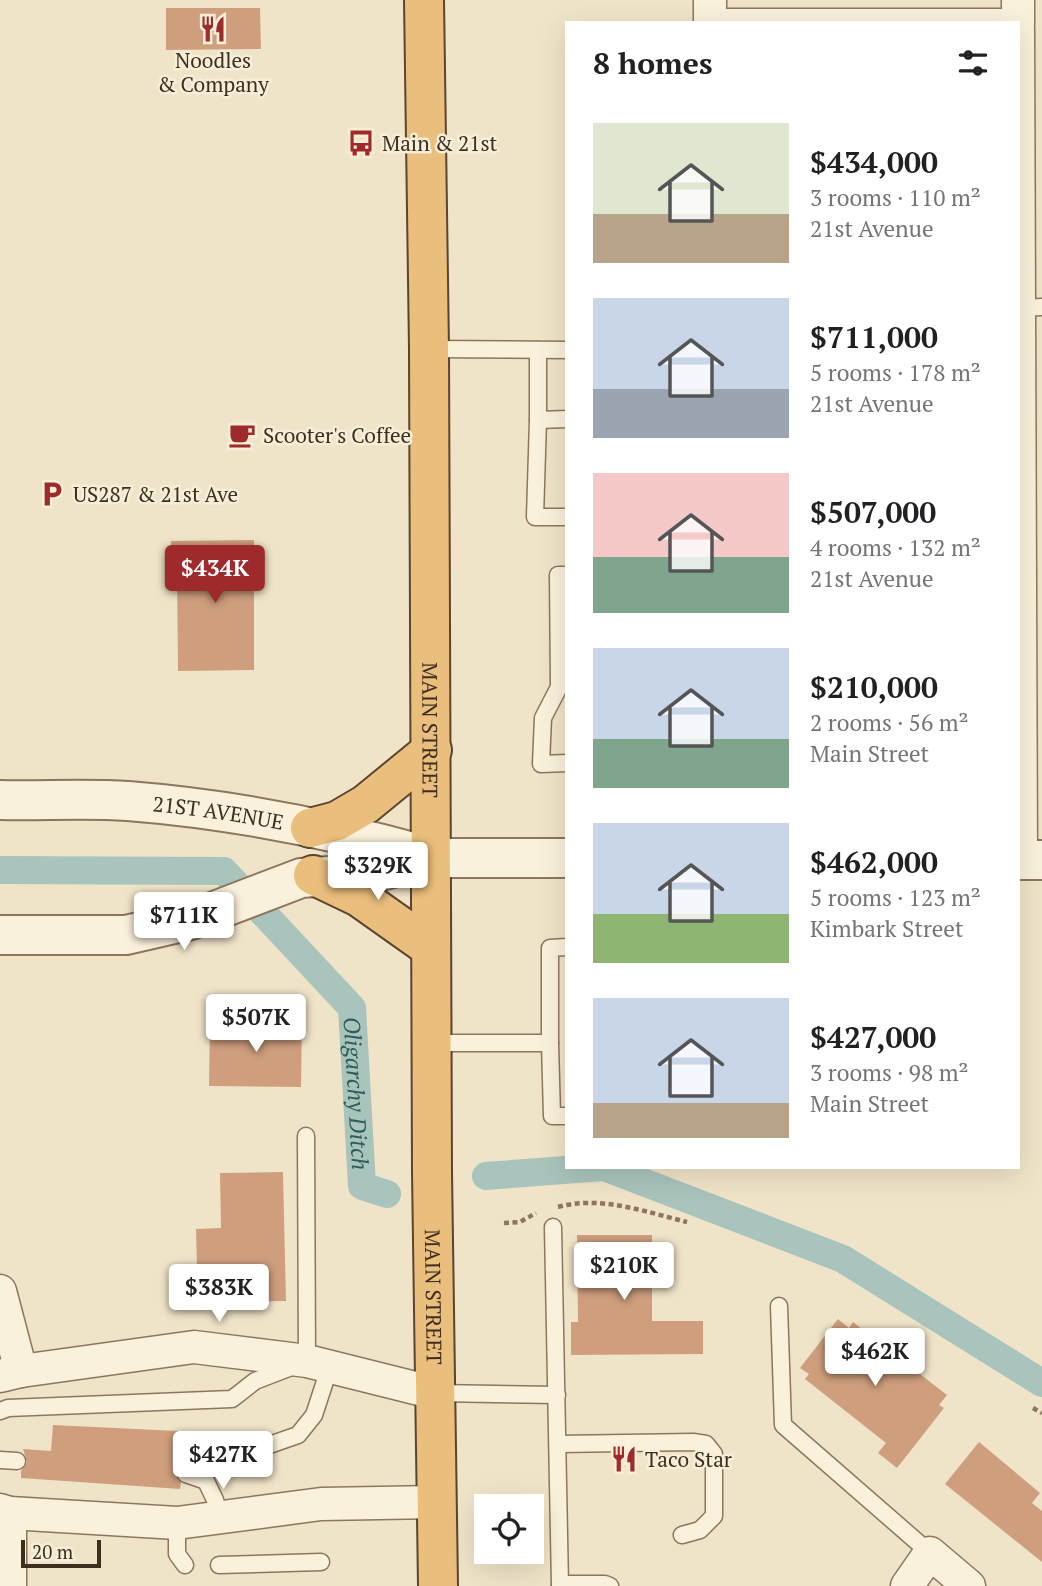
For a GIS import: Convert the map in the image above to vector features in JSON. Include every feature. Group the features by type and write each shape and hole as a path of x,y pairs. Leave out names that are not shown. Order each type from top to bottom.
{"highway":[{"name":"MAIN STREET","path":"424,0 438,1586"},
{"path":"310,828 337,821 366,804 432,750"},
{"path":"313,876 359,897 431,948"}],"street":[{"path":"1020,678 1027,860"},
{"name":"21ST AVENUE","path":"0,800 137,802 197,808 367,839 433,858"},
{"name":"21ST AVENUE","path":"0,935 126,935 191,920 268,889 313,876 373,873 433,858 565,858"},
{"path":"0,1291 10,1373 194,1347 318,1364 435,1393"},
{"path":"9,1586 5,1511 177,1523 321,1504 437,1503"},
{"path":"907,1586 930,1553 961,1580"}],"lane":[{"path":"710,13 1018,17"},
{"path":"1020,308 1042,307"},
{"path":"429,349 565,350"},
{"path":"538,350 535,517 565,517"},
{"path":"538,420 565,419"},
{"path":"565,575 558,575 559,687 542,718 541,764 565,763"},
{"path":"565,947 550,948 552,1116 565,1116"},
{"path":"432,1043 550,1043"},
{"path":"220,1518 206,1481 186,1474 298,1435 314,1415 318,1364 306,1136"},
{"path":"553,1227 560,1585 610,1586"},
{"path":"779,1306 783,1425 930,1553"},
{"path":"0,1411 21,1407 232,1399 255,1381 318,1364"},
{"path":"435,1393 557,1395"},
{"path":"558,1444 706,1444 714,1454 714,1516 701,1530 682,1535"},
{"path":"0,1460 18,1461"},
{"path":"177,1523 177,1554 185,1565"},
{"path":"219,1565 321,1562"}],"path":[{"path":"555,1208 577,1204 614,1205 687,1222"},
{"path":"504,1223 520,1222 546,1210"},
{"path":"1033,1408 1042,1413"}],"building":[{"name":"Noodles & Company","path":"166,8 260,8 261,49 166,50"},
{"path":"254,540 254,670 178,671 177,567 172,567 171,541"},
{"path":"210,1020 302,1021 301,1087 209,1086"},
{"path":"283,1172 286,1301 228,1302 227,1268 197,1269 196,1229 221,1228 220,1173"},
{"path":"577,1235 652,1235 652,1321 703,1321 703,1354 571,1355 571,1322 578,1322"},
{"path":"838,1319 849,1328 853,1322 947,1395 939,1405 944,1408 897,1468 878,1453 886,1443 805,1379 809,1374 800,1368"},
{"path":"53,1425 178,1431 176,1459 182,1460 176,1475 181,1483 180,1489 21,1478 21,1471 27,1462 23,1449 51,1451"},
{"path":"979,1442 1040,1493 1032,1503 1042,1511 1042,1562 945,1484"}],"waterway":[{"name":"Oligarchy Ditch","path":"0,870 224,871 352,1008 362,1186 387,1194"},
{"name":"Oligarchy Ditch","path":"486,1176 578,1169"},
{"name":"Oligarchy Ditch","path":"609,1169 843,1259 1042,1383"}],"place":[{"name":"Noodles & Company","path":"213,29"},
{"name":"Main & 21st","path":"361,143"},
{"name":"Scooter's Coffee","path":"242,435"},
{"name":"US287 & 21st Ave","path":"52,494"},
{"name":"Taco Star","path":"624,1459"}]}
